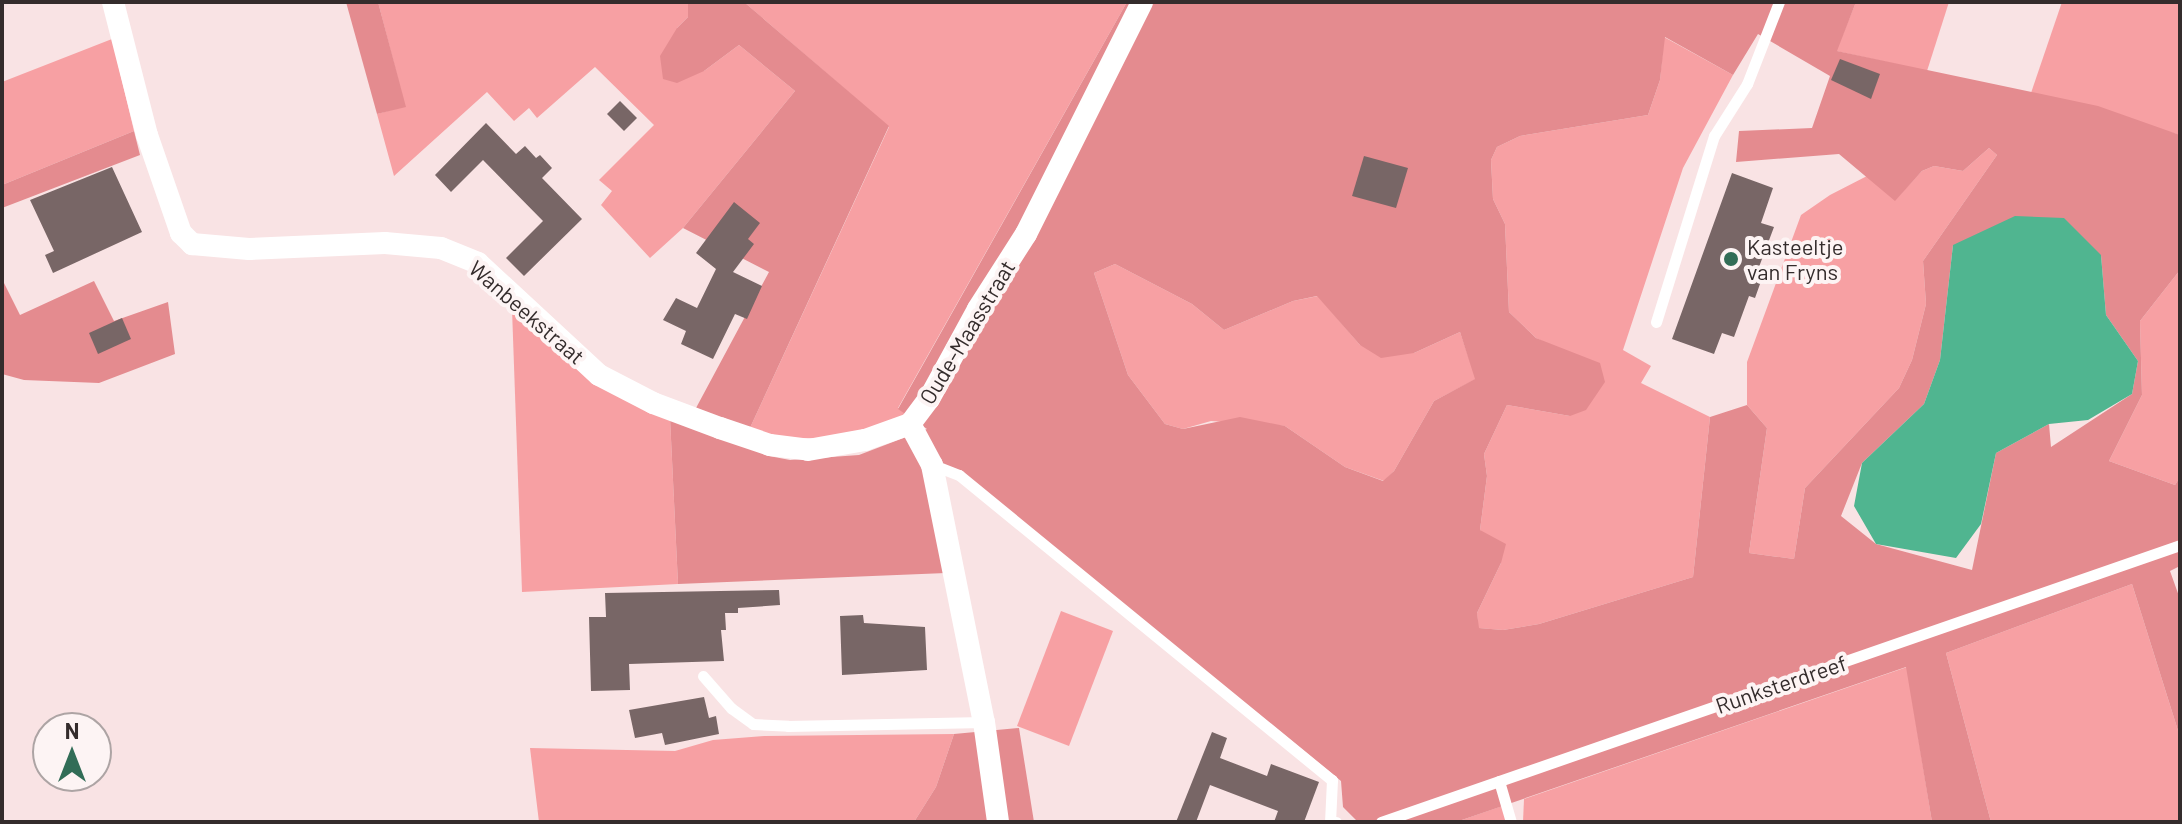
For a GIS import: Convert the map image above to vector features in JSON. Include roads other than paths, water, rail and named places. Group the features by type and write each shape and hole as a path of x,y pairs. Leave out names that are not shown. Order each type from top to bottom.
{"street":[{"name":"Wanbeekstraat","path":"113,2 147,135 181,233 192,244 249,249 385,243 441,248 478,263 599,375 653,403 770,445 808,450 865,440 910,424"},
{"name":"Oude-Maasstraat","path":"998,822 984,722 932,465 910,424 929,399 978,309 1026,234 1142,2"}],"lane":[{"path":"1656,322 1714,136 1747,84 1779,2"},
{"path":"932,465 959,475 1332,780 1330,822 1336,822"},
{"name":"Runksterdreef","path":"1381,822 2180,545"},
{"path":"703,676 731,708 753,724 984,722"},
{"path":"1499,781 1511,822"}],"place":[{"name":"Kasteeltje van Fryns","path":"1731,259"}]}
